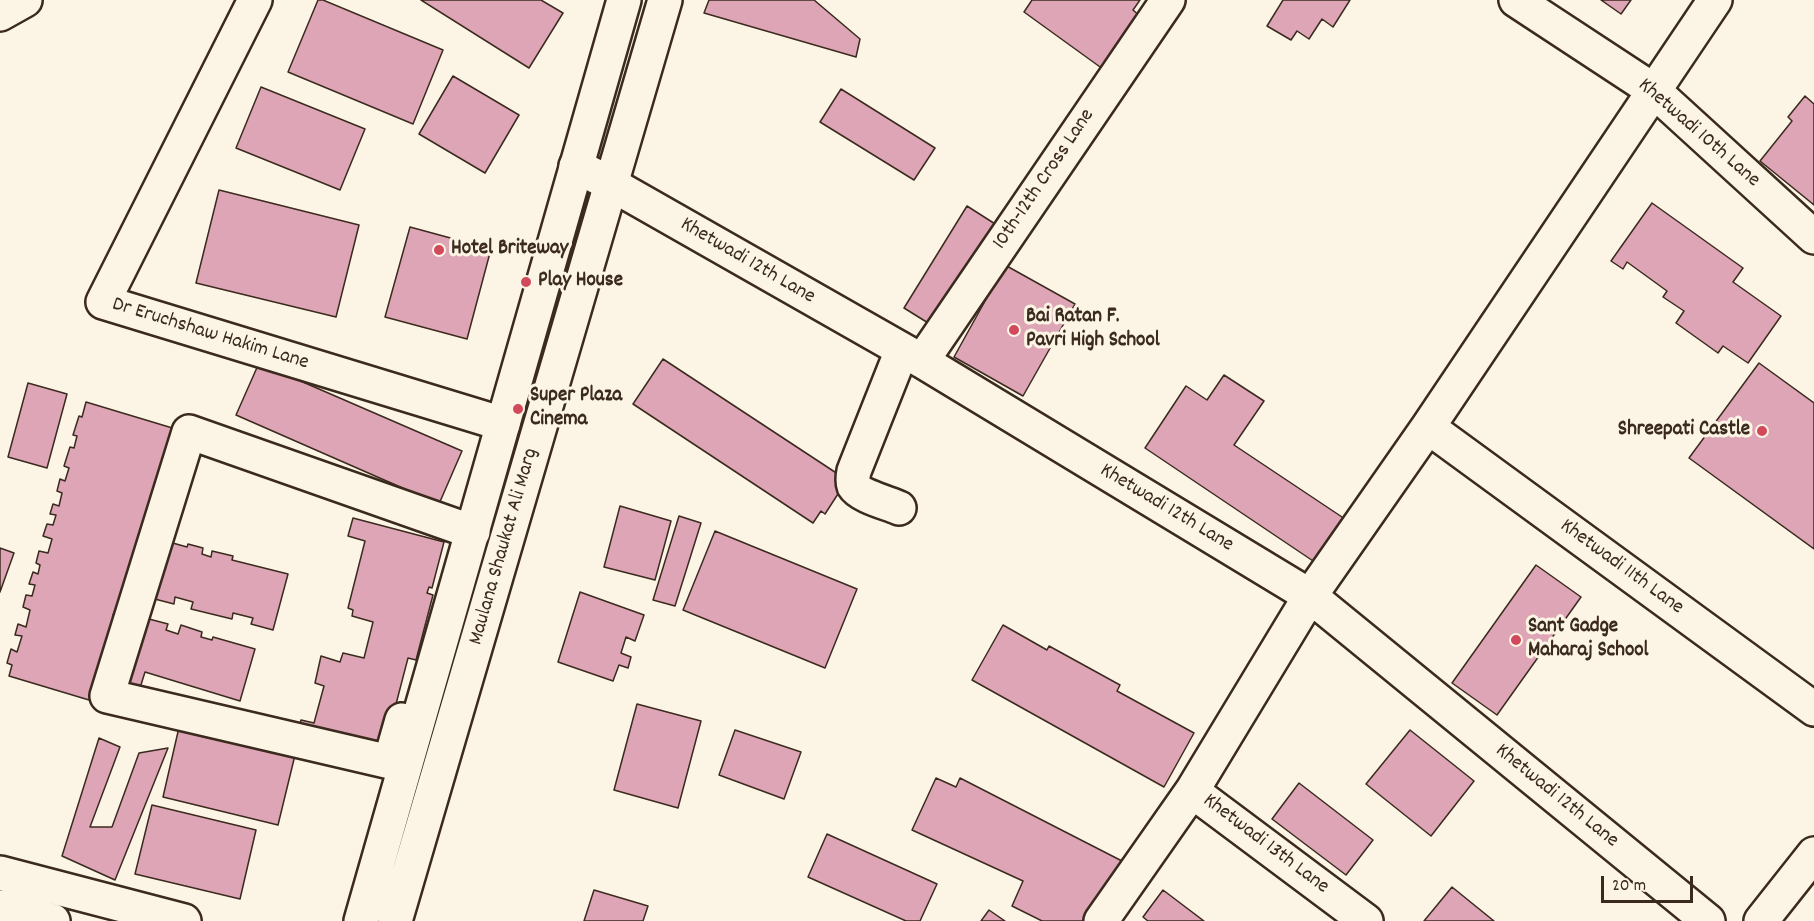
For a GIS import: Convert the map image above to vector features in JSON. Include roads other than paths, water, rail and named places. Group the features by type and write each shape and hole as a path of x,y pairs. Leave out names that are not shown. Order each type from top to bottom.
{"street":[{"path":"0,14 25,0"},
{"name":"Dr Eruchshaw Hakim Lane","path":"255,0 103,302 503,424"},
{"name":"Maulana Shaukat Ali Marg","path":"362,921 624,0"},
{"name":"Maulana Shaukat Ali Marg","path":"395,921 665,0"},
{"name":"10th-12th Cross Lane","path":"899,508 862,494 855,487 853,480 854,471 912,355 1168,0"},
{"name":"Khetwadi 10th Lane","path":"1516,0 1653,90 1814,237"},
{"path":"1101,921 1192,791 1310,596 1428,427 1715,0"},
{"name":"Khetwadi 12th Lane","path":"576,166 912,355 1310,596 1708,921"},
{"name":"Khetwadi 11th Lane","path":"1428,427 1814,709"},
{"path":"422,711 406,706 390,762 107,696 189,432 473,532"},
{"name":"Khetwadi 13th Lane","path":"1192,791 1366,921"},
{"path":"1761,921 1814,854"},
{"path":"0,873 184,921"},
{"path":"0,907 53,921 62,889"}],"place":[{"name":"Hotel Briteway","path":"439,250"},
{"name":"Play House","path":"526,282"},
{"name":"Bai Ratan F. Pavri High School","path":"1014,330"},
{"name":"Super Plaza Cinema","path":"518,409"},
{"name":"Shreepati Castle","path":"1762,431"},
{"name":"Sant Gadge Maharaj School","path":"1516,640"}]}
